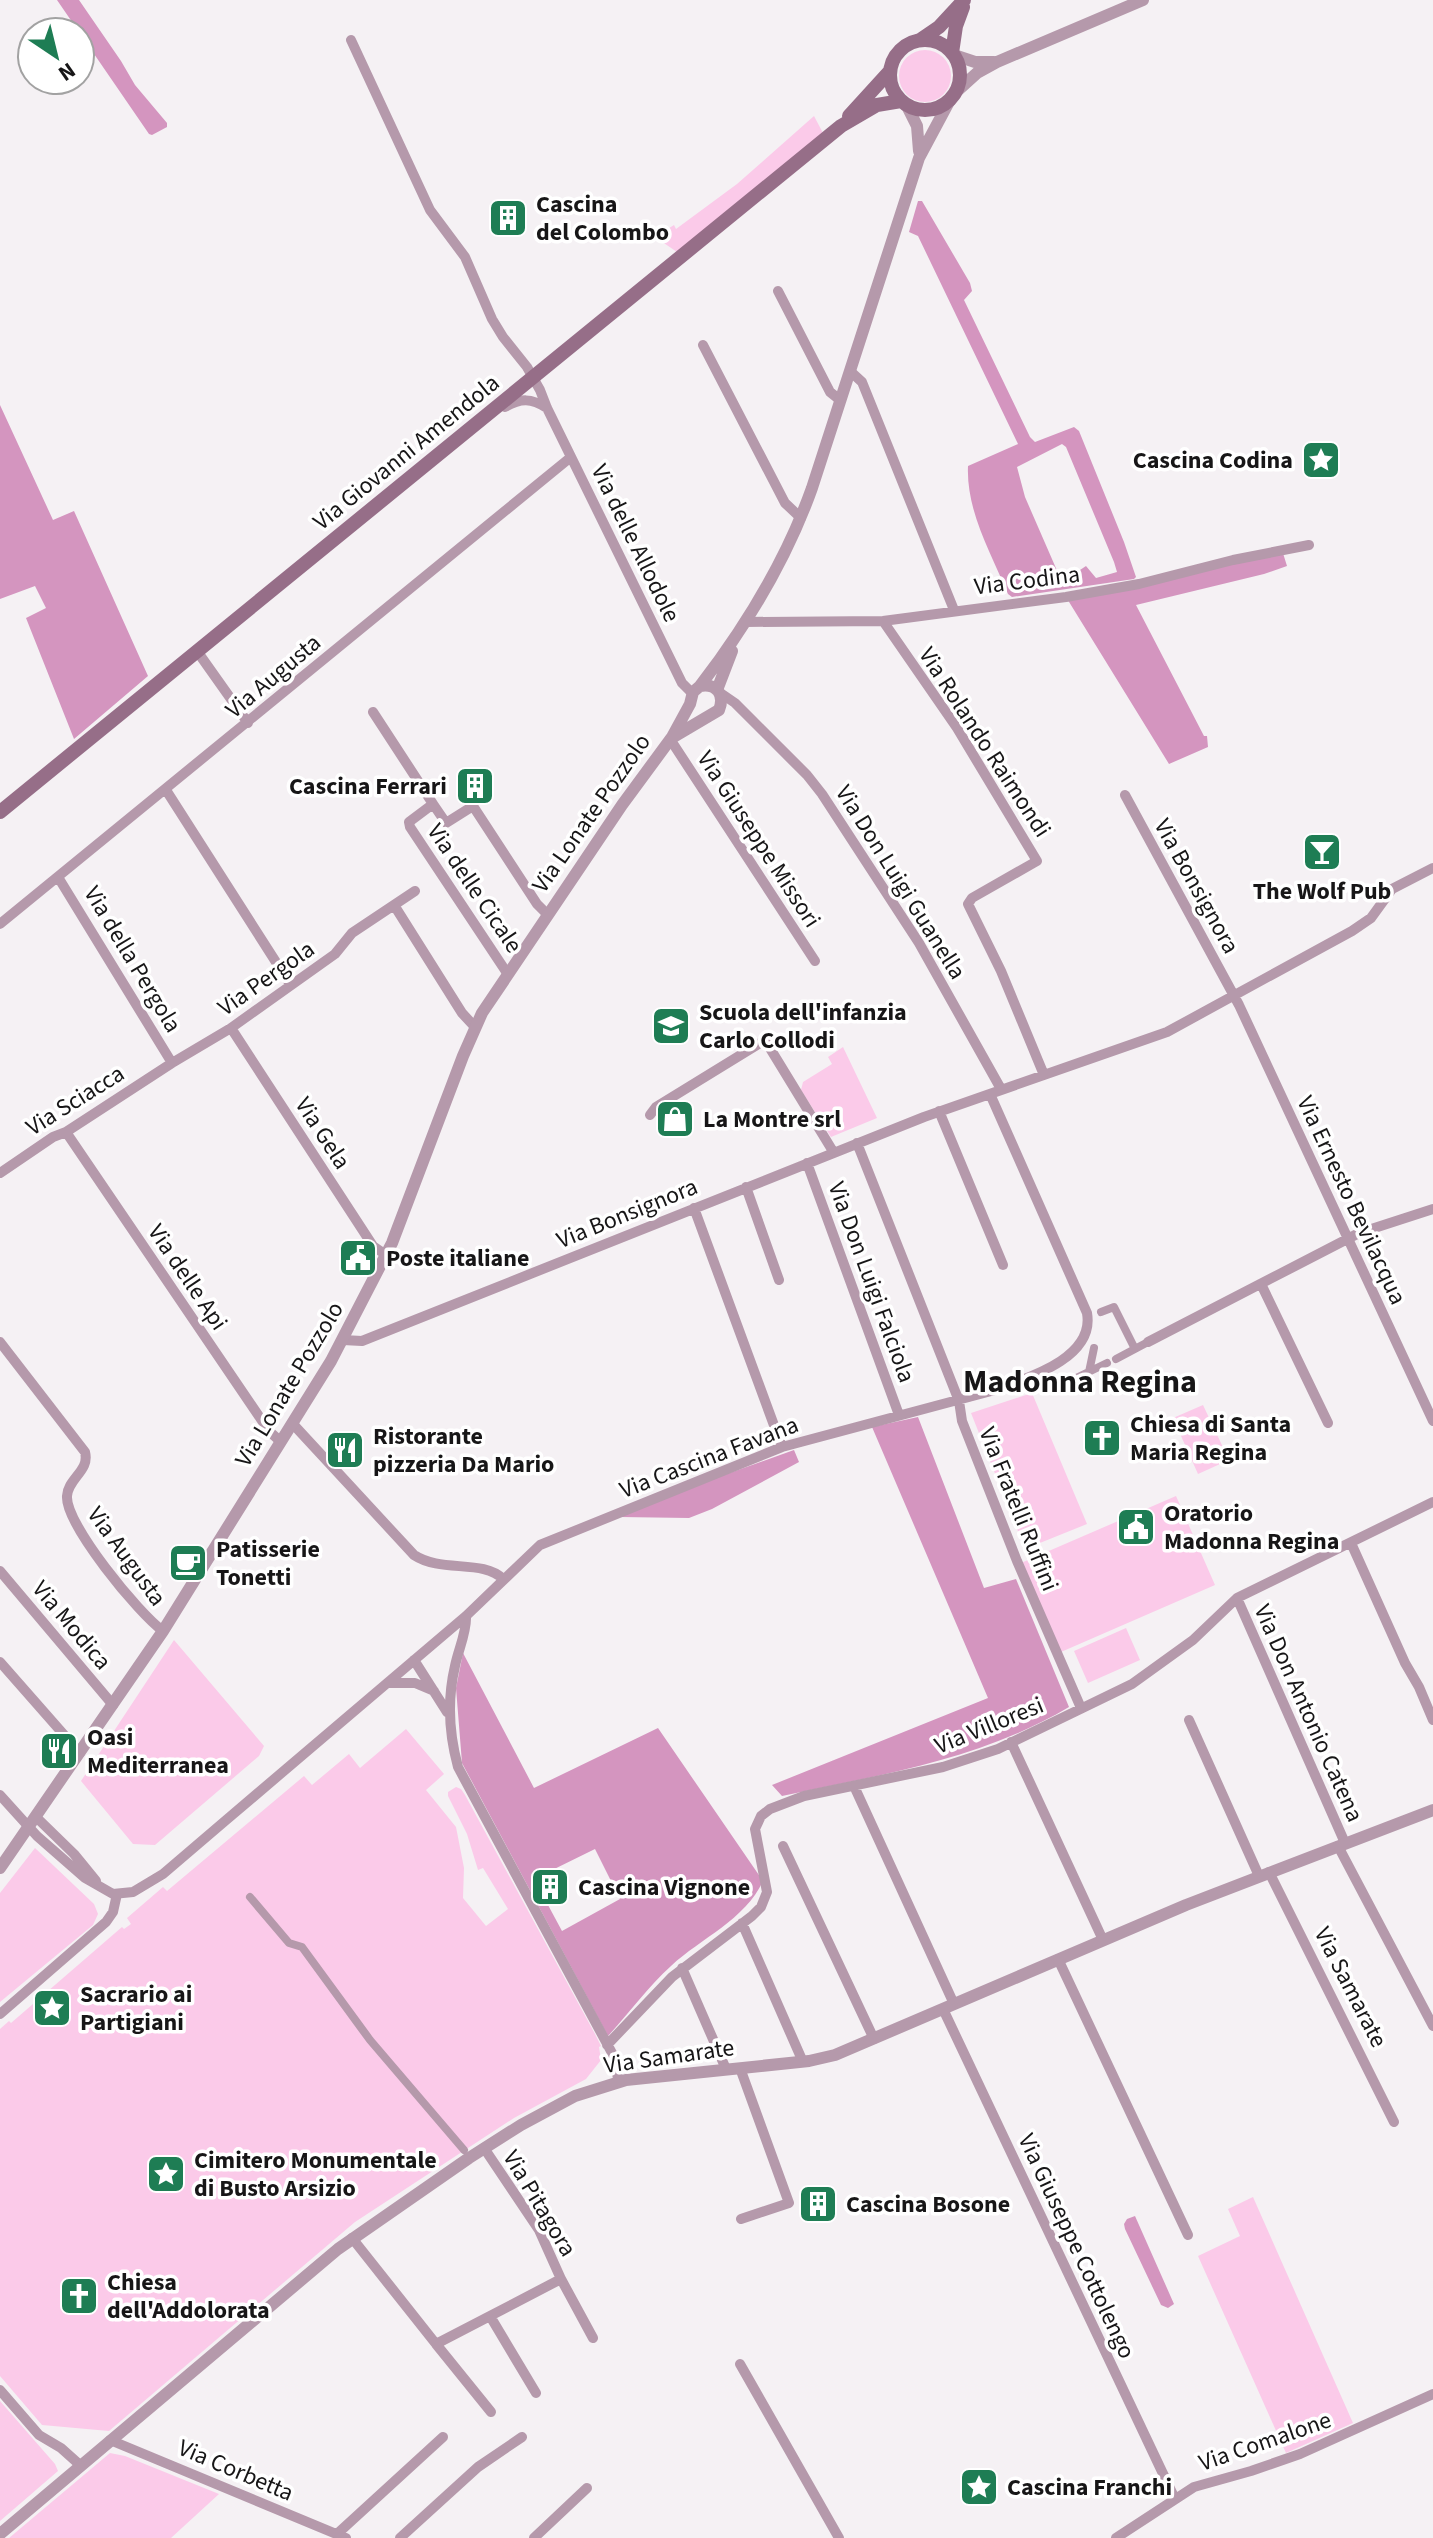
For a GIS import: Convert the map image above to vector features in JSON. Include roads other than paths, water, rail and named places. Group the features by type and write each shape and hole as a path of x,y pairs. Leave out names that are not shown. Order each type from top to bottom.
{"main road":[{"path":"841,126 890,71 900,51 939,27 966,0"},
{"path":"841,126 877,105 904,103 924,110 933,109 953,96 960,74 953,54 956,26 966,0"},
{"path":"920,40 941,44 953,54"},
{"path":"890,71 892,87 904,103"},
{"name":"Via Giovanni Amendola","path":"0,812 841,126"}],"street":[{"path":"718,691 737,637 785,554 801,518 919,158 953,96 977,73 997,62 1143,0"},
{"name":"Via delle Allodole","path":"351,40 430,210 465,257 496,325 533,377 682,683 694,694"},
{"path":"953,54 975,62 997,62"},
{"path":"904,103 919,132 919,158"},
{"path":"778,291 830,392 840,400"},
{"path":"703,345 785,503 801,518"},
{"path":"850,371 862,382 954,610"},
{"path":"474,425 520,400 532,400 547,408"},
{"name":"Via Augusta","path":"0,924 571,457"},
{"name":"Via Codina","path":"746,622 883,621 1127,586 1309,545"},
{"name":"Via Rolando Raimondi","path":"883,621 957,728 1037,861 972,898 968,904 1007,984 1044,1075"},
{"name":"Via Lonate Pozzolo","path":"0,1868 163,1631 343,1340 386,1255 475,1027 507,973 671,738 694,694 737,637"},
{"path":"197,651 248,723"},
{"path":"671,738 713,715 722,702 718,691 711,686 694,694 699,716 713,715 732,711 744,714"},
{"name":"Via Don Luigi Guanella","path":"718,691 735,703 807,775 925,953 996,1092 1085,1308"},
{"name":"Via delle Cicale","path":"373,712 433,804 412,818 410,827 507,973"},
{"name":"Via Giuseppe Missori","path":"671,738 815,961"},
{"path":"166,790 290,984"},
{"name":"Via Bonsignora","path":"1125,795 1235,996"},
{"path":"433,804 446,823 473,806 537,904 547,914"},
{"name":"Via Bonsignora","path":"343,1340 362,1341 939,1111 1155,1036 1235,996 1362,925 1377,911 1392,889 1433,868"},
{"name":"Via della Pergola","path":"58,877 172,1063"},
{"name":"Via Pergola","path":"172,1063 231,1028 337,952 352,933 415,891"},
{"path":"394,905 462,1013 475,1027"},
{"name":"Via Ernesto Bevilacqua","path":"1235,996 1433,1421"},
{"name":"Via Gela","path":"231,1028 375,1249 386,1255"},
{"path":"650,1115 656,1107 765,1040 834,1153"},
{"name":"Via Sciacca","path":"0,1173 172,1063"},
{"path":"939,1111 1003,1265"},
{"name":"Via delle Api","path":"66,1132 269,1431 281,1442"},
{"name":"Via Fratelli Ruffini","path":"857,1143 959,1401 962,1421 1017,1561 1081,1708"},
{"name":"Via Don Luigi Falciola","path":"807,1163 899,1415"},
{"path":"746,1187 779,1280"},
{"path":"694,1208 782,1447"},
{"path":"1045,1375 1051,1381 1063,1382 1089,1372 1359,1233 1433,1209"},
{"path":"1261,1284 1328,1423"},
{"path":"1101,1312 1114,1307 1135,1349"},
{"name":"Via Cascina Favana","path":"109,1892 133,1892 156,1879 466,1616 544,1543 782,1447 959,1401 1043,1370 1073,1352 1082,1341 1087,1330 1085,1308"},
{"name":"Via Augusta","path":"0,1342 85,1452 86,1464 67,1492 73,1520 130,1599 150,1622 163,1631"},
{"path":"1089,1372 1094,1348"},
{"path":"292,1423 414,1555 434,1565 495,1571 503,1579"},
{"name":"Via Villoresi","path":"607,2045 682,1968 761,1907 767,1892 766,1880 754,1834 761,1816 796,1799 955,1764 1011,1742 1143,1677 1193,1640 1237,1598 1433,1502"},
{"path":"1351,1543 1433,1720"},
{"name":"Via Modica","path":"0,1571 113,1705"},
{"name":"Via Don Antonio Catena","path":"1237,1598 1342,1844 1343,1858 1433,2026"},
{"path":"466,1616 452,1679 449,1718 456,1759 464,1781 607,2045 615,2061 619,2082"},
{"path":"414,1660 449,1718"},
{"path":"0,1662 80,1753"},
{"path":"386,1683 415,1683 436,1692"},
{"name":"Via Samarate","path":"1189,1720 1264,1874 1394,2122"},
{"path":"1011,1742 1103,1940"},
{"path":"854,1786 948,2006"},
{"path":"0,1795 74,1854 109,1892 112,1915 0,2014"},
{"name":"Via Samarate","path":"0,2534 352,2238 484,2148 552,2107 619,2082 803,2062 835,2055 1264,1874 1432,1812"},
{"path":"783,1846 874,2039"},
{"path":"250,1897 289,1943 302,1947 370,2040 464,2150"},
{"path":"742,1923 803,2062"},
{"path":"1058,1959 1188,2235"},
{"path":"682,1968 726,2069"},
{"name":"Via Giuseppe Cottolengo","path":"948,2006 1175,2499"},
{"path":"740,2068 789,2203 741,2219"},
{"name":"Via Pitagora","path":"484,2148 539,2230 593,2338"},
{"path":"352,2238 491,2412"},
{"name":"Via Pitagora","path":"436,2344 561,2279"},
{"path":"490,2316 536,2393"},
{"path":"740,2364 839,2538"},
{"path":"0,2390 37,2434 61,2448 80,2465"},
{"name":"Via Comalone","path":"1116,2538 1194,2487 1300,2454 1433,2394"},
{"path":"335,2535 443,2437"},
{"path":"400,2538 478,2467 522,2437"},
{"name":"Via Corbetta","path":"110,2440 335,2535"},
{"path":"534,2538 587,2488"}],"place":[{"name":"Cascina del Colombo","path":"508,218"},
{"name":"Cascina Codina","path":"1321,460"},
{"name":"Cascina Ferrari","path":"475,786"},
{"name":"The Wolf Pub","path":"1322,852"},
{"name":"Scuola dell'infanzia Carlo Collodi","path":"671,1026"},
{"name":"La Montre srl","path":"675,1119"},
{"name":"Poste italiane","path":"358,1258"},
{"name":"Chiesa di Santa Maria Regina","path":"1102,1438"},
{"name":"Ristorante pizzeria Da Mario","path":"345,1450"},
{"name":"Oratorio Madonna Regina","path":"1136,1527"},
{"name":"Patisserie Tonetti","path":"188,1563"},
{"name":"Oasi Mediterranea","path":"59,1751"},
{"name":"Cascina Vignone","path":"550,1887"},
{"name":"Sacrario ai Partigiani","path":"52,2008"},
{"name":"Cimitero Monumentale di Busto Arsizio","path":"166,2174"},
{"name":"Cascina Bosone","path":"818,2204"},
{"name":"Chiesa dell'Addolorata","path":"79,2296"},
{"name":"Cascina Franchi","path":"979,2487"}],"district":[{"name":"Madonna Regina","path":"1080,1381"}]}
